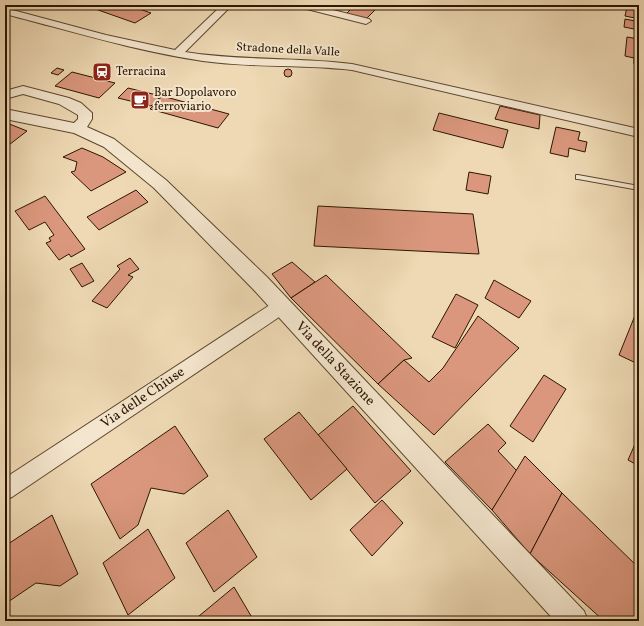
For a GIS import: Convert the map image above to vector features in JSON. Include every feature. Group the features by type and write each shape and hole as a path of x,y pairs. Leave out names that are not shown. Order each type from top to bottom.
{"street":[{"path":"178,53 227,5"},
{"path":"302,5 366,21"},
{"name":"Stradone della Valle","path":"5,11 178,53 223,60 304,62 352,67 639,133"},
{"path":"5,95 23,90 76,106 85,113 85,119 78,129"},
{"name":"Via della Stazione","path":"5,114 78,129 108,143 160,184 220,242 282,306 574,621"},
{"name":"Via delle Chiuse","path":"5,490 282,306"}],"lane":[{"path":"578,177 639,188"}],"building":[{"path":"84,5 128,5 151,13 135,23"},
{"path":"324,5 346,5 341,10"},
{"path":"355,5 375,10 366,19 346,14"},
{"path":"627,7 639,10 639,30 624,27 625,19 635,21 635,18 625,16"},
{"path":"627,37 639,39 639,65 634,64 634,58 625,56"},
{"path":"57,68 64,70 58,75 51,73"},
{"path":"286,69 290,69 292,73 290,77 286,77 284,75 284,71"},
{"path":"72,72 115,83 99,98 55,86"},
{"path":"128,88 161,96 151,106 118,98"},
{"path":"162,96 229,114 218,128 150,109"},
{"path":"500,106 540,115 539,129 495,119"},
{"path":"439,113 508,130 503,148 433,130"},
{"path":"7,123 27,131 5,148 5,125"},
{"path":"556,127 580,132 578,140 587,142 585,152 569,148 568,157 550,153"},
{"path":"639,146 639,182 635,181"},
{"path":"82,148 103,157 126,172 91,191 71,172 75,171 77,162 63,157"},
{"path":"469,172 491,176 488,194 466,190"},
{"path":"136,190 148,202 99,230 87,217"},
{"path":"45,196 85,249 71,257 69,254 59,260 46,243 51,241 49,238 54,235 45,222 29,230 15,211"},
{"path":"318,206 473,214 479,254 314,246"},
{"path":"130,258 139,269 128,275 133,277 107,308 92,301 120,269 117,266"},
{"path":"292,262 315,282 291,298 272,274"},
{"path":"82,263 94,281 82,287 70,269"},
{"path":"326,275 412,358 404,360 378,384 291,298"},
{"path":"494,280 531,301 519,318 485,298"},
{"path":"456,294 478,305 455,348 432,337"},
{"path":"636,313 639,315 638,364 619,355"},
{"path":"478,316 519,348 434,435 378,384 404,360 429,382 443,368"},
{"path":"544,375 566,389 533,442 510,426"},
{"path":"353,406 411,471 375,503 318,435"},
{"path":"299,412 347,469 311,500 264,439"},
{"path":"488,424 506,443 498,451 517,471 492,510 445,462"},
{"path":"175,426 208,476 184,494 151,488 138,525 120,539 91,484"},
{"path":"639,435 639,466 628,460"},
{"path":"525,456 562,493 530,554 492,510"},
{"path":"562,493 639,568 639,621 604,621 530,554"},
{"path":"382,500 403,523 372,556 350,530"},
{"path":"228,510 257,557 214,592 186,543"},
{"path":"52,515 78,574 60,586 36,583 5,604 5,546"},
{"path":"148,529 175,578 128,615 103,563"},
{"path":"234,587 254,621 193,621"}],"place":[{"name":"Terracina","path":"102,72"},
{"name":"Bar Dopolavoro ferroviario","path":"140,100"}]}
